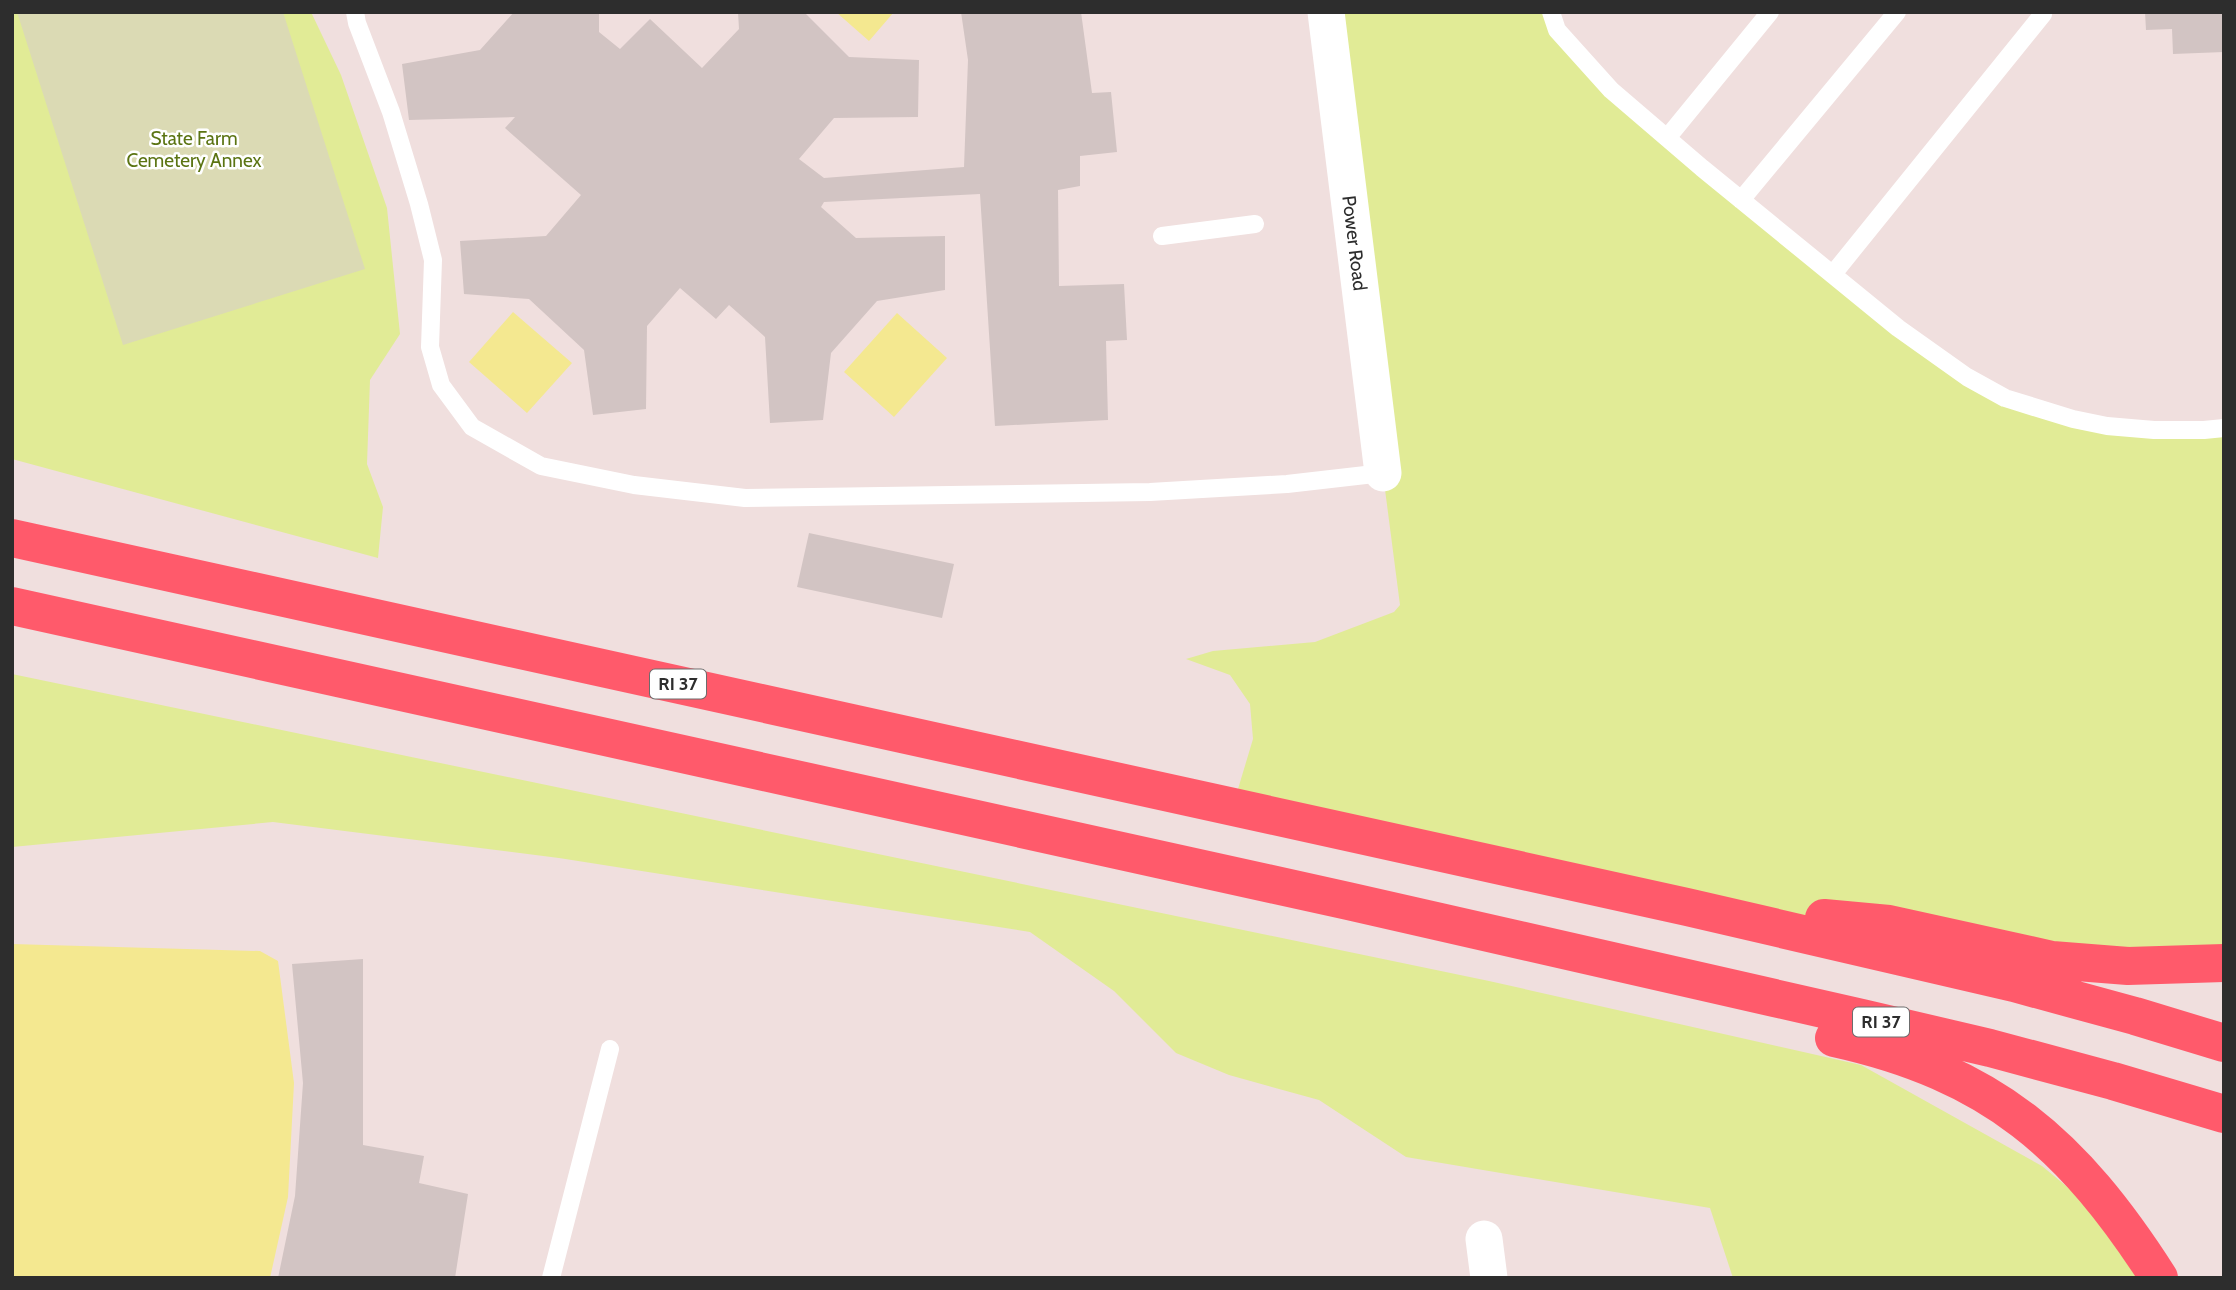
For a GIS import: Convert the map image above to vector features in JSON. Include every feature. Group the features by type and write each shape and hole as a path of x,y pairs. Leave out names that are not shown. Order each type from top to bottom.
{"highway":[{"name":"RI 37","path":"12,538 1688,906 2014,983 2224,1043"},
{"name":"RI 37","path":"12,606 1536,943 1990,1048 2224,1114"},
{"path":"1688,906 1889,923 2015,953 2088,964 2128,966 2224,963"},
{"path":"1536,943 1786,1027 1913,1059 1972,1086 2031,1125 2091,1182 2131,1234 2160,1278"}],"street":[{"name":"Power Road","path":"1326,12 1383,473"},
{"path":"1484,1239 1489,1278"}],"lane":[{"path":"355,12 391,112 433,260 430,347 441,385 471,426 541,466 634,485 745,498 1150,492 1287,484 1383,473"},
{"path":"1551,12 1557,30 1611,90 1741,200 1908,335 1967,377 2005,398 2073,419 2107,426 2154,430 2224,428"},
{"path":"1667,138 1770,12"},
{"path":"1741,200 1897,12"},
{"path":"1833,274 2042,12"},
{"path":"1162,236 1255,224"},
{"path":"551,1278 610,1049"}],"green space":[{"path":"12,12 311,12 341,75 387,208 400,334 370,380 367,464 383,507 378,558 12,459"},
{"name":"State Farm Cemetery Annex","path":"17,12 283,12 365,269 123,345"},
{"path":"1323,12 1547,12 1563,45 1919,346 2076,425 2224,428 2224,951 2124,953 1894,934 1235,799 1253,739 1250,704 1230,675 1186,659 1213,651 1315,642 1394,612 1400,605"},
{"path":"12,674 1489,981 1861,1065 2042,1166 2143,1250 2158,1278 1733,1278 1710,1208 1406,1157 1319,1100 1229,1075 1176,1053 1114,991 1030,932 559,858 273,822 12,847"}],"shaded area":[{"path":"836,12 894,12 869,41"},
{"path":"513,312 572,363 527,413 469,362"},
{"path":"897,313 947,358 894,417 844,372"},
{"path":"12,944 260,951 278,961 294,1083 288,1197 270,1278 12,1278"}],"building":[{"path":"514,12 599,12 599,32 620,49 650,19 702,68 739,29 738,12 804,12 849,57 919,60 918,117 834,118 799,159 824,178 964,167 968,60 961,12 1081,12 1092,93 1111,92 1117,152 1080,156 1080,186 1058,190 1059,286 1124,284 1127,340 1106,341 1108,420 995,426 980,194 824,202 821,207 856,238 945,236 945,290 877,301 831,353 823,420 770,423 765,337 729,305 716,319 680,288 647,326 646,409 593,415 584,350 529,299 464,294 460,241 546,236 581,195 505,128 515,117 409,120 402,64 480,50"},
{"path":"2145,12 2224,12 2224,52 2173,54 2172,29 2146,30"},
{"path":"809,533 954,564 942,618 797,587"},
{"path":"363,959 363,1145 424,1156 419,1183 468,1194 455,1278 278,1278 295,1196 303,1083 292,964"}]}
